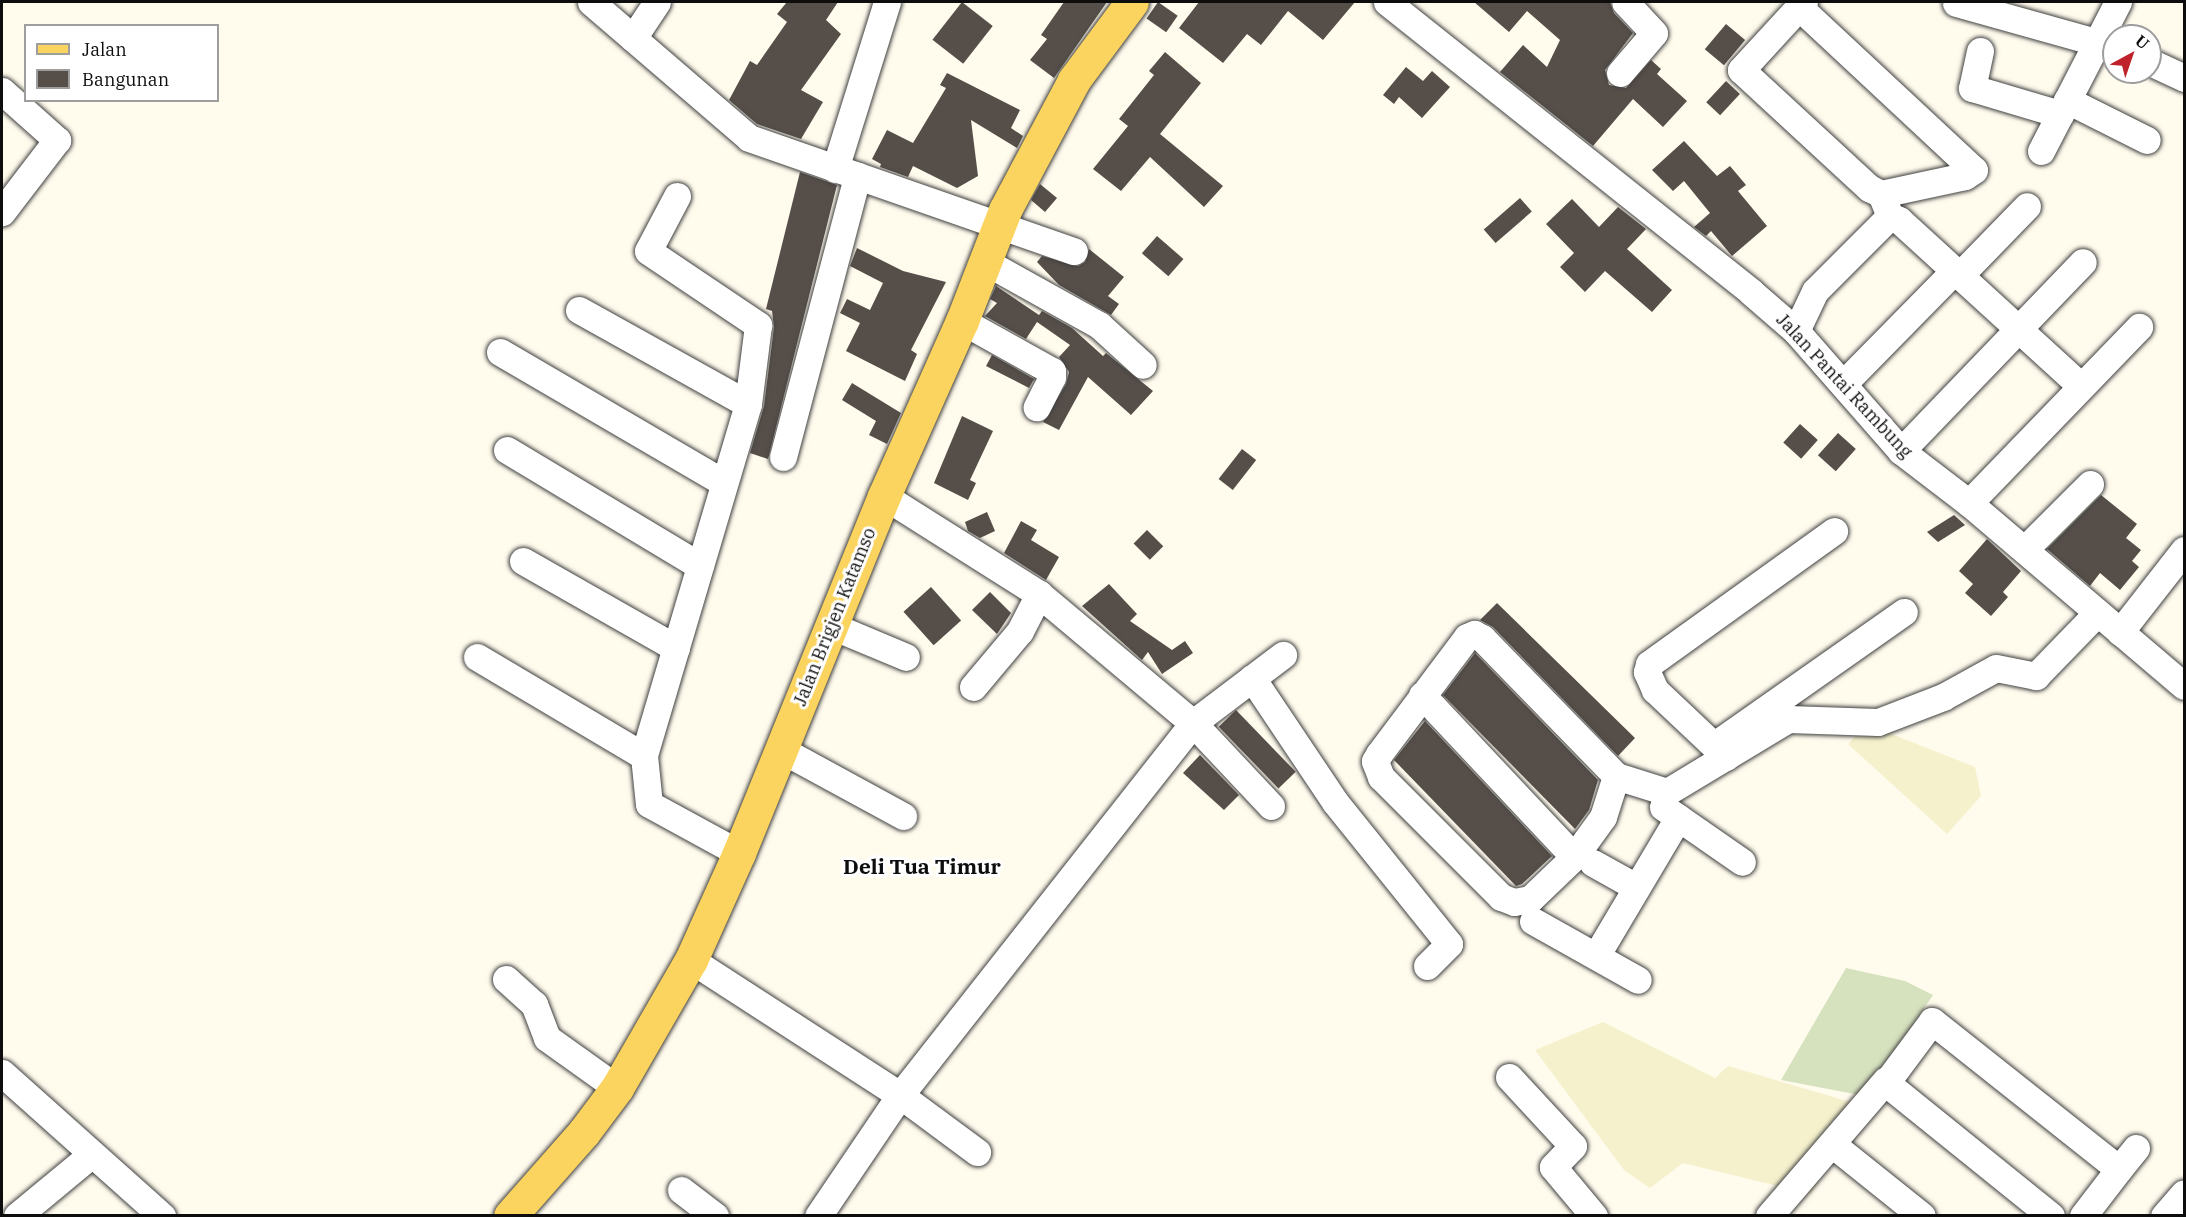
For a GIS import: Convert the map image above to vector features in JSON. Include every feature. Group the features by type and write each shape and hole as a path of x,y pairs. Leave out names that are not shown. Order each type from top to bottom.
{"main road":[{"name":"Jalan Brigjen Katamso","path":"510,1215 584,1132 617,1088 691,960 739,853 884,496 962,321 984,261 1025,168 1074,80 1132,2"}],"street":[{"path":"591,2 736,130 764,146 1074,251"},
{"path":"633,38 657,2"},
{"path":"783,457 886,2"},
{"name":"Jalan Pantai Rambung","path":"1387,2 1750,292 1786,323 1901,451 1969,502 2184,686"},
{"path":"1620,73 1654,33 1625,2"},
{"path":"2112,24 2118,2"},
{"path":"1956,3 2102,42"},
{"path":"1786,323 1885,205 1965,176 1974,170 1801,4 1741,70 1869,188 1885,205 1899,220 2081,386"},
{"path":"2041,151 2063,107 2102,50"},
{"path":"1980,51 1972,88 2063,107 2147,140"},
{"path":"2162,68 2184,78"},
{"path":"2,91 53,134 57,140 2,212"},
{"path":"677,196 648,251 758,325 748,405 644,756 650,804 739,853"},
{"path":"1843,384 2027,206"},
{"path":"984,261 1100,325 1143,365"},
{"path":"1901,451 2084,262"},
{"path":"579,310 748,405"},
{"path":"962,321 1052,371 1052,377 1037,407"},
{"path":"1969,502 2139,327"},
{"path":"500,352 724,483"},
{"path":"507,450 700,566"},
{"path":"2025,549 2090,484"},
{"path":"884,496 1038,594 1193,723 1272,806"},
{"path":"1720,752 1655,690 1647,672 1648,664 1834,531"},
{"path":"2120,632 2184,550"},
{"path":"523,561 676,648"},
{"path":"973,687 1020,632 1038,594"},
{"path":"1633,780 1674,790 1720,752 1904,612"},
{"path":"1720,752 1788,719 1878,722 1943,697 1996,668 2036,676 2097,613"},
{"path":"832,626 906,657"},
{"path":"1633,780 1604,817 1583,860 1530,899 1514,902 1501,897 1388,785 1375,761 1457,648 1474,634 1633,780 1653,801 1742,862"},
{"path":"818,1215 900,1095 1193,723 1283,655"},
{"path":"477,657 644,756"},
{"path":"1252,678 1335,802 1449,944 1427,966"},
{"path":"1422,695 1583,860 1636,887"},
{"path":"782,750 903,816"},
{"path":"1596,956 1678,818"},
{"path":"1533,921 1638,980"},
{"path":"691,960 900,1095 977,1152"},
{"path":"506,979 530,998 547,1038 617,1088"},
{"path":"1781,1212 1832,1144 1932,1021 2119,1170"},
{"path":"2,1073 162,1215"},
{"path":"1509,1077 1573,1146 1553,1167 1594,1215"},
{"path":"1886,1080 1888,1086 2051,1215"},
{"path":"1832,1144 1922,1215"},
{"path":"2083,1215 2136,1148"},
{"path":"17,1215 92,1154"},
{"path":"681,1190 715,1215"},
{"path":"2164,1215 2184,1193"}],"shaded area":[{"path":"1866,724 1975,767 1981,796 1947,834 1848,744"},
{"path":"1603,1022 1715,1078 1728,1066 1864,1106 1811,1194 1683,1163 1650,1188 1624,1170 1535,1050"}],"green space":[{"path":"1846,968 1905,981 1933,995 1865,1096 1781,1080"}],"building":[{"path":"787,2 838,2 826,20 841,34 801,90 823,102 801,139 757,124 729,100 750,61 757,65 787,22 777,14"},
{"path":"962,2 993,26 963,64 932,40"},
{"path":"1064,2 1107,2 1054,78 1030,60 1047,39 1041,35"},
{"path":"1158,2 1178,16 1166,32 1147,18"},
{"path":"1199,2 1355,2 1323,40 1288,11 1261,45 1247,34 1223,63 1179,28"},
{"path":"1474,2 1610,2 1614,13 1633,33 1605,70 1609,85 1626,88 1651,60 1661,69 1657,74 1687,101 1663,127 1633,99 1593,146 1500,72 1523,45 1547,67 1560,40 1527,11 1509,32"},
{"path":"1726,24 1745,40 1724,65 1705,49"},
{"path":"1165,52 1201,83 1160,134 1223,186 1204,207 1150,157 1121,191 1093,169 1128,126 1119,119 1154,75 1149,71"},
{"path":"1406,67 1423,81 1432,71 1450,87 1422,118 1399,97 1394,104 1383,95"},
{"path":"947,73 1020,110 1011,128 1023,136 1017,148 971,120 978,176 957,188 913,166 908,177 880,167 881,164 872,159 887,130 913,143 946,88 940,85"},
{"path":"1726,81 1740,94 1720,115 1706,102"},
{"path":"1684,141 1717,176 1730,166 1746,185 1738,191 1767,226 1732,256 1711,231 1706,236 1694,227 1710,213 1684,181 1673,191 1652,170"},
{"path":"800,172 837,185 768,459 750,453 764,406 774,327 772,311 766,309"},
{"path":"1040,184 1057,198 1045,212 1031,200"},
{"path":"1520,198 1532,212 1496,243 1484,229"},
{"path":"1572,199 1599,227 1618,207 1646,229 1627,249 1672,290 1652,312 1605,271 1585,292 1560,267 1574,253 1546,224"},
{"path":"1157,236 1183,259 1168,276 1142,253"},
{"path":"857,248 903,271 946,282 911,350 917,354 905,381 846,351 860,323 840,313 847,299 870,310 883,283 850,266"},
{"path":"1089,249 1124,277 1108,296 1119,304 1111,315 1059,285 1037,262 1042,256 1078,266 1085,262"},
{"path":"996,286 1039,315 1042,311 1072,328 1103,356 1106,353 1153,391 1131,415 1088,377 1059,430 1043,422 1066,384 1069,372 1059,357 1070,345 1037,322 1026,339 985,316 997,303 990,299"},
{"path":"992,355 1034,379 1029,388 986,366"},
{"path":"852,383 901,413 887,444 869,435 876,421 842,400"},
{"path":"962,416 993,431 970,480 976,483 968,500 934,483"},
{"path":"1800,424 1818,440 1801,459 1783,443"},
{"path":"1838,433 1856,449 1836,471 1818,455"},
{"path":"1242,449 1256,460 1233,490 1219,479"},
{"path":"2101,495 2137,524 2126,538 2141,550 2132,561 2139,567 2120,590 2100,573 2090,586 2047,549"},
{"path":"987,512 995,531 980,538 968,531 965,522"},
{"path":"1954,515 1965,525 1938,542 1927,532"},
{"path":"1021,521 1037,530 1031,540 1059,557 1046,580 1004,553"},
{"path":"1147,530 1163,546 1150,560 1134,543"},
{"path":"1987,539 2021,571 2003,592 2008,597 1991,616 1965,593 1973,584 1959,571"},
{"path":"1109,584 1137,614 1130,621 1172,650 1185,641 1193,653 1162,674 1148,652 1142,660 1082,606"},
{"path":"931,587 961,620 934,645 904,612"},
{"path":"990,592 1011,613 997,634 972,610"},
{"path":"1497,603 1635,738 1618,756 1493,627 1480,620"},
{"path":"1475,653 1598,780 1589,810 1575,829 1443,695"},
{"path":"1236,710 1296,772 1278,789 1219,727"},
{"path":"1425,721 1552,856 1522,884 1516,886 1394,760"},
{"path":"1200,755 1239,795 1224,810 1183,773"}],"district":[{"name":"Deli Tua Timur","path":"922,866"}]}
